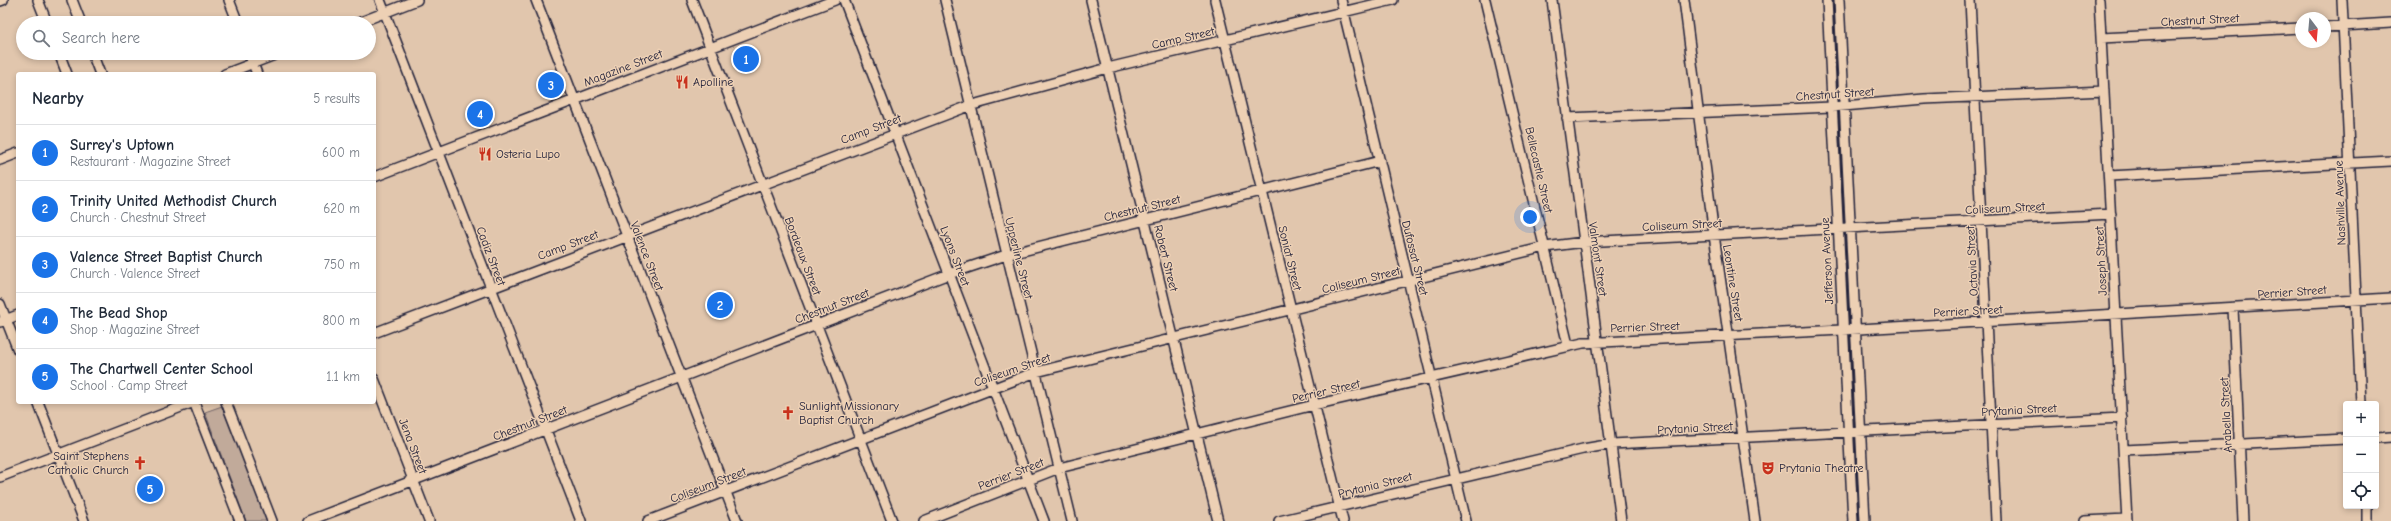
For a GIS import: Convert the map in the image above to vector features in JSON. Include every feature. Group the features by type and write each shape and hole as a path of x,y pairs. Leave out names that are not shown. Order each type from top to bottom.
{"street":[{"path":"38,0 44,16"},
{"path":"72,0 78,16"},
{"path":"229,0 235,16"},
{"name":"Cadiz Street","path":"380,0 581,521"},
{"path":"376,16 417,0"},
{"name":"Valence Street","path":"536,0 737,521"},
{"name":"Bordeaux Street","path":"692,0 892,521"},
{"name":"Magazine Street","path":"376,176 835,0"},
{"name":"Lyons Street","path":"844,0 1044,521"},
{"name":"Upperline Street","path":"945,0 969,106 1072,521"},
{"name":"Robert Street","path":"1091,0 1218,521"},
{"name":"Soniat Street","path":"1215,0 1343,521"},
{"name":"Dufossat Street","path":"1341,0 1466,521"},
{"name":"Camp Street","path":"376,332 969,106 1108,68 1393,0"},
{"name":"Bellecastle Street","path":"1485,0 1568,345"},
{"name":"Valmont Street","path":"1552,0 1621,521"},
{"name":"Leontine Street","path":"1684,0 1714,235 1755,521"},
{"name":"Jefferson Avenue","path":"1827,0 1847,431 1853,521"},
{"name":"Jefferson Avenue","path":"1840,0 1864,521"},
{"name":"Octavia Street","path":"1970,0 1996,521"},
{"name":"Joseph Street","path":"2099,0 2127,520"},
{"name":"Nashville Avenue","path":"2342,0 2361,401"},
{"path":"2331,27 2391,23"},
{"name":"Chestnut Street","path":"2101,38 2295,28"},
{"path":"62,60 66,72"},
{"path":"95,60 99,72"},
{"path":"252,60 257,72"},
{"path":"230,72 261,60"},
{"name":"Chestnut Street","path":"1567,118 1699,114 1832,107 1924,99 1976,98 2104,91"},
{"path":"0,160 16,154"},
{"name":"Chestnut Street","path":"308,521 949,274 1006,255 1380,161"},
{"path":"2109,176 2391,161"},
{"name":"Coliseum Street","path":"648,521 1036,372 1545,247 1584,242 2111,214"},
{"name":"Perrier Street","path":"924,521 1060,468 1314,405 1568,345 1598,341 1855,330 2391,298"},
{"path":"0,304 3,321 16,346"},
{"name":"Arabella Street","path":"2233,308 2243,521"},
{"path":"3,321 16,316"},
{"name":"Jena Street","path":"376,384 429,521"},
{"path":"39,404 84,521"},
{"path":"0,477 189,404"},
{"path":"195,404 240,521"},
{"path":"227,404 272,521"},
{"name":"Prytania Street","path":"1279,521 1456,478 1583,449 1612,444 1744,438 1991,423 2122,418"},
{"path":"2379,438 2391,437"},
{"path":"2124,450 2343,439"},
{"path":"2366,509 2367,521"},
{"path":"2084,521 2127,520"}],"shaded area":[{"path":"222,406 267,521 246,521 205,412"}],"place":[{"name":"Surrey's Uptown","path":"746,59"},
{"name":"Apolline","path":"682,82"},
{"name":"Valence Street Baptist Church","path":"551,85"},
{"name":"The Bead Shop","path":"480,114"},
{"name":"Osteria Lupo","path":"485,154"},
{"name":"Trinity United Methodist Church","path":"720,305"},
{"name":"Sunlight Missionary Baptist Church","path":"788,413"},
{"name":"Saint Stephens Catholic Church","path":"140,463"},
{"name":"Prytania Theatre","path":"1768,468"},
{"name":"The Chartwell Center School","path":"150,489"}]}
